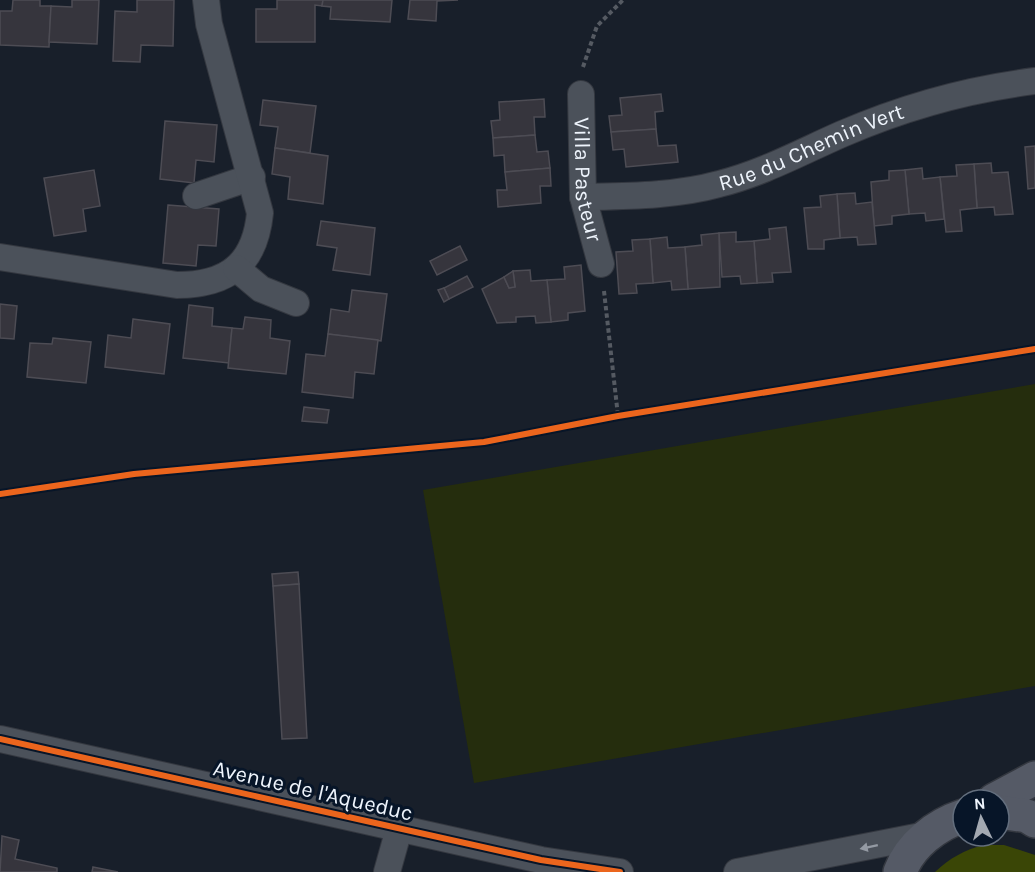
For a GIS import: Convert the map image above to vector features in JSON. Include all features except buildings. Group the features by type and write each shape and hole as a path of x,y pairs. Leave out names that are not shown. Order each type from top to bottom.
{"street":[{"path":"0,257 177,285 199,285 219,279 236,268 250,253 258,234 260,213 209,24 206,0"},
{"name":"Rue du Chemin Vert","path":"583,197 628,196 717,185 791,159 841,135 881,120 956,97 1035,81"},
{"name":"Villa Pasteur","path":"581,94 583,197 601,264"},
{"path":"196,196 252,177"},
{"path":"236,268 261,289 296,303"},
{"name":"Avenue de l'Aqueduc","path":"0,739 542,860 620,872"},
{"path":"1011,791 1035,778"},
{"path":"1011,814 1027,816 1035,821"},
{"path":"737,872 926,835 951,822"},
{"path":"387,872 399,829"},
{"path":"900,872 905,858 926,835"}],"path":[{"path":"581,94 584,60 597,26 623,0"},
{"path":"601,264 618,416"}],"green space":[{"path":"1035,384 1035,686 474,783 423,490"},
{"path":"1011,847 1035,855 1035,872 935,872 970,849"}],"cycle path":[{"path":"0,494 134,474 484,442 618,416 1035,349"},
{"path":"0,739 541,860 620,872"}]}
